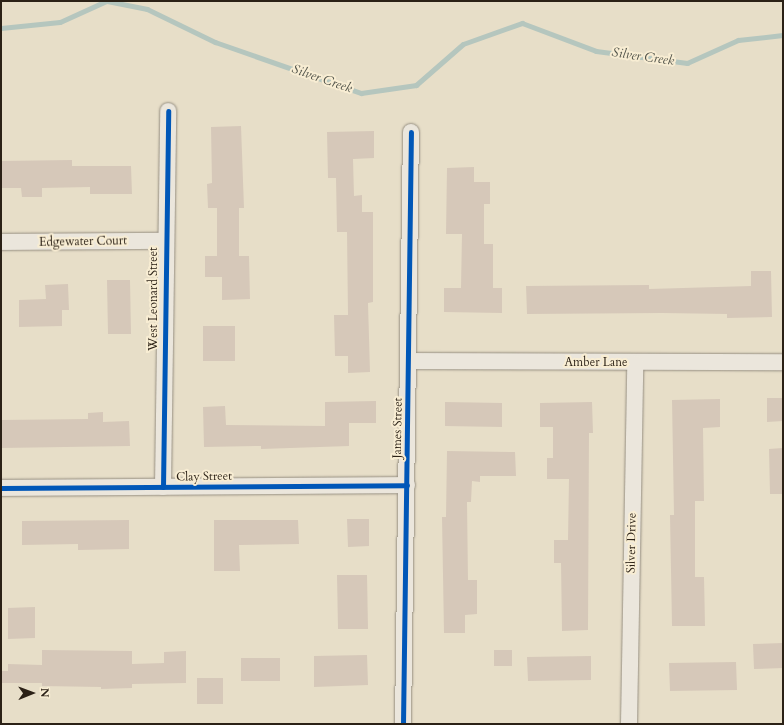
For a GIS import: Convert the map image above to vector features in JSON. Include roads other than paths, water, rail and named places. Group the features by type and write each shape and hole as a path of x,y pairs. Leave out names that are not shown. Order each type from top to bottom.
{"street":[{"name":"West Leonard Street","path":"163,487 164,241 168,111"},
{"name":"James Street","path":"402,724 409,361 411,132"},
{"name":"Edgewater Court","path":"1,242 164,241"},
{"name":"Amber Lane","path":"409,361 635,363 783,362"},
{"name":"Silver Drive","path":"629,724 635,363"},
{"name":"Clay Street","path":"1,488 407,485"}],"waterway":[{"name":"Silver Creek","path":"1,28 60,22 106,1"},
{"name":"Silver Creek","path":"107,1 147,9 215,42 361,93 416,85 463,44 522,23 596,51 687,63 738,40 783,35"}]}
